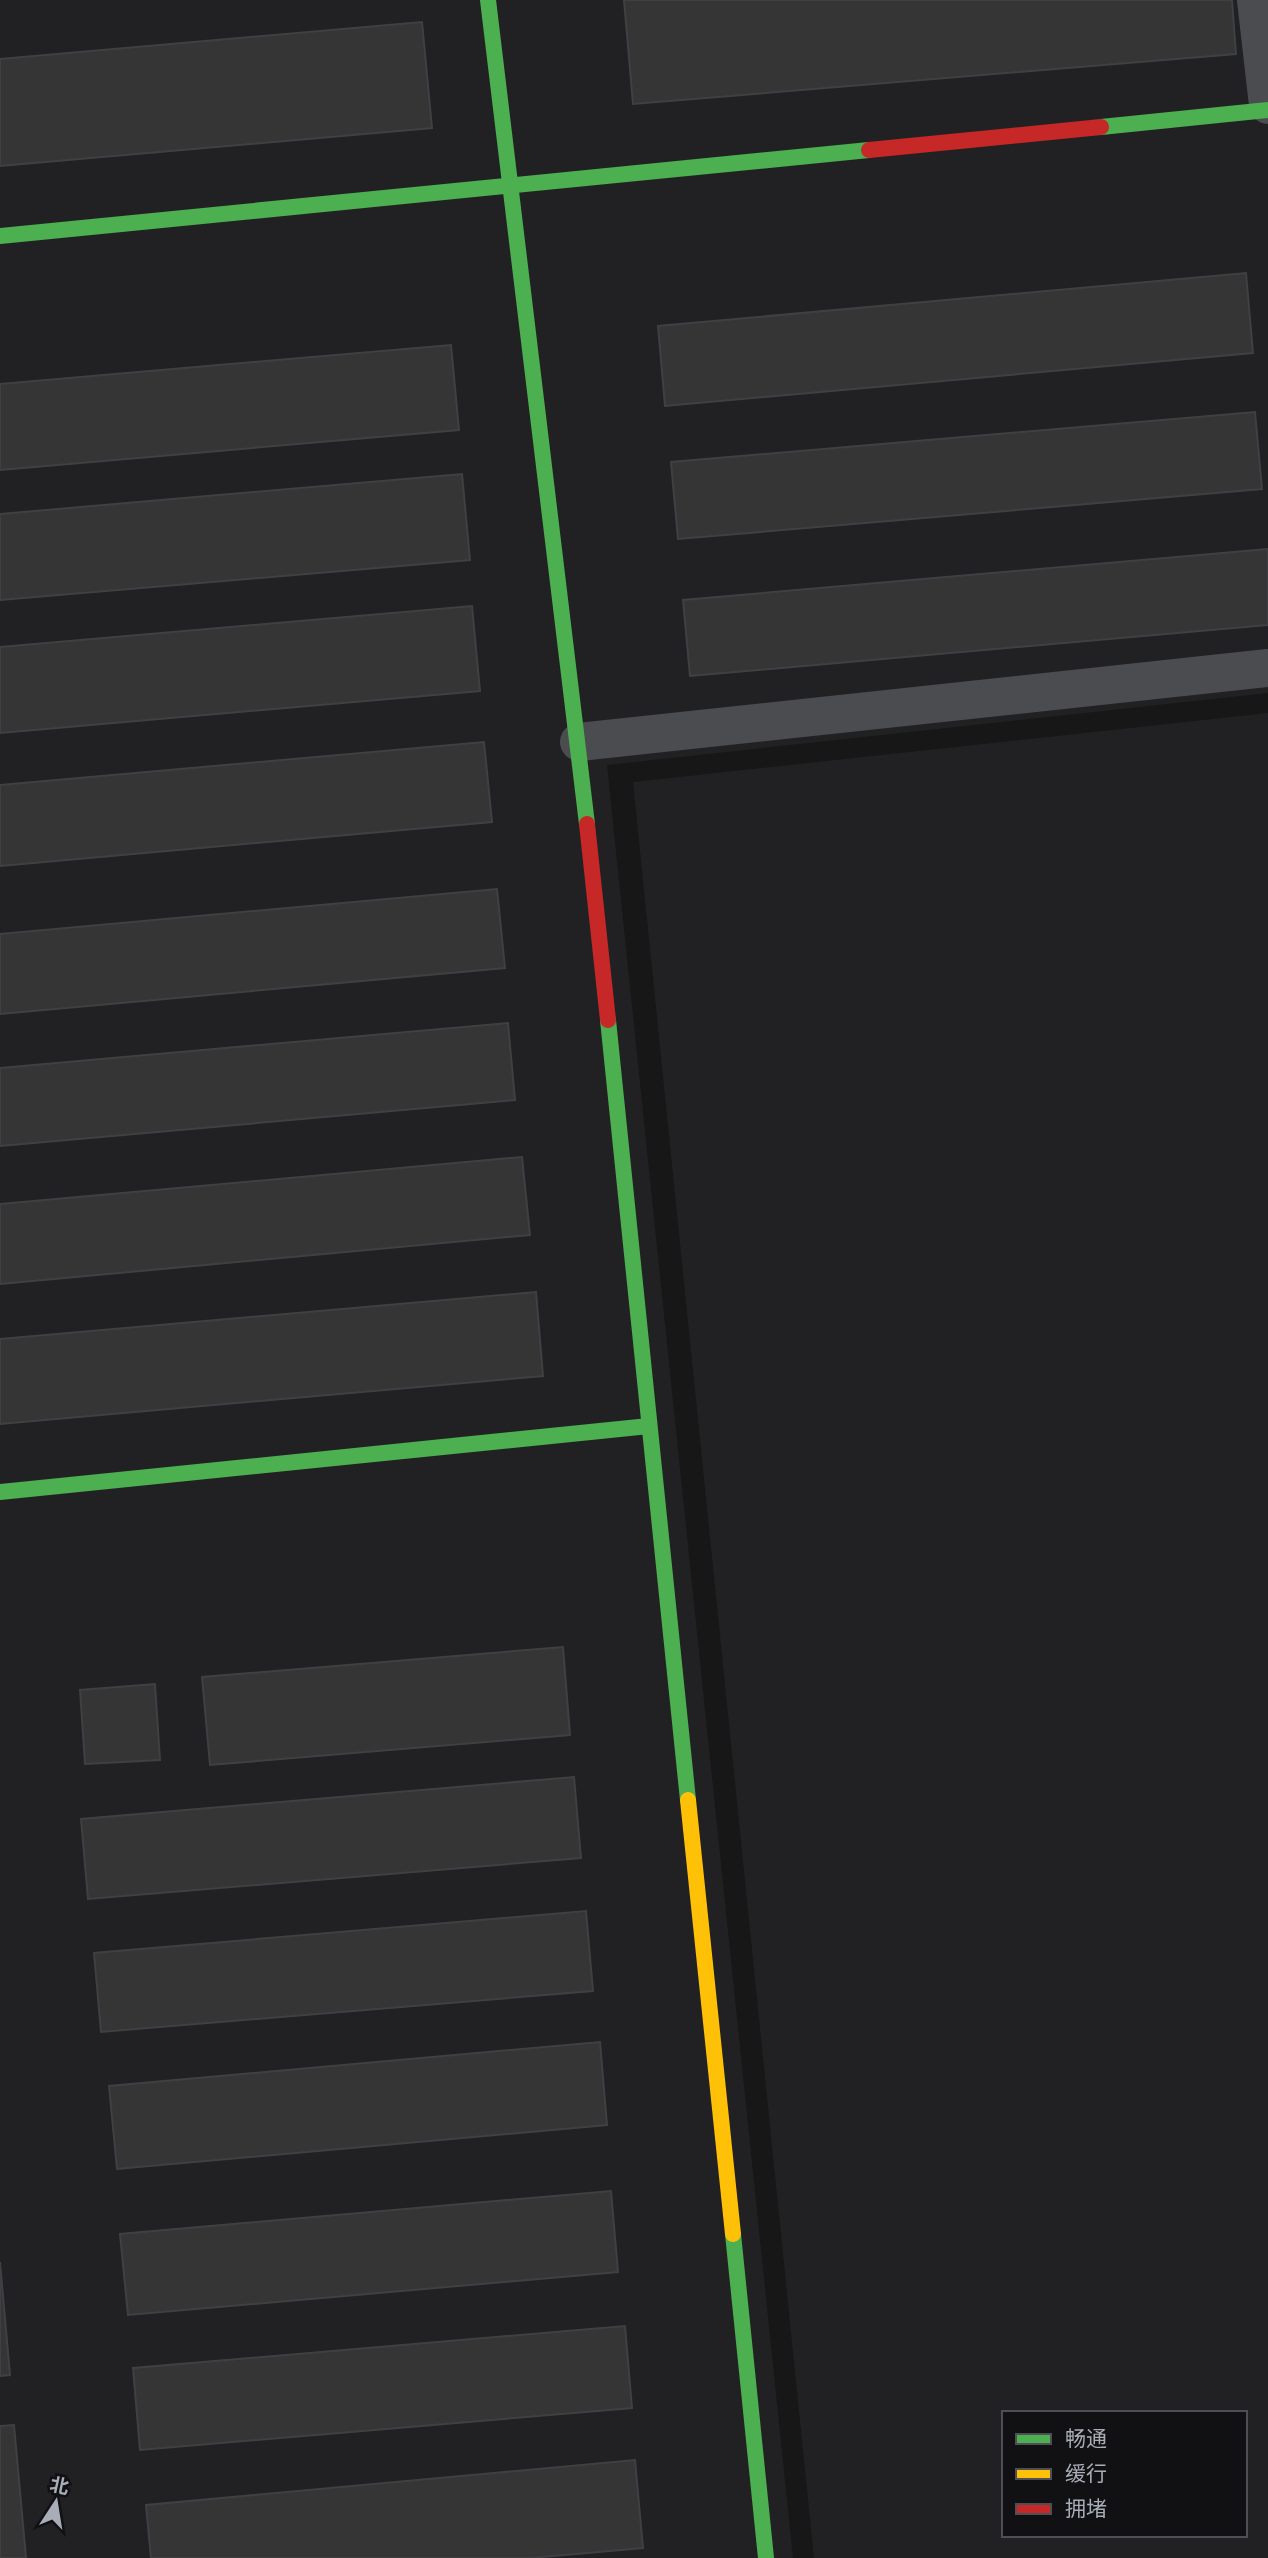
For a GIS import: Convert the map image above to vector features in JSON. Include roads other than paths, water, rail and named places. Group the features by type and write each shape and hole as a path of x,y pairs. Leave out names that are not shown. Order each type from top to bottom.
{"street":[{"path":"488,0 508,185 579,742 766,2558"},
{"path":"0,236 1268,107 1256,0"},
{"path":"579,742 1268,668"},
{"path":"0,1492 649,1426"}]}
